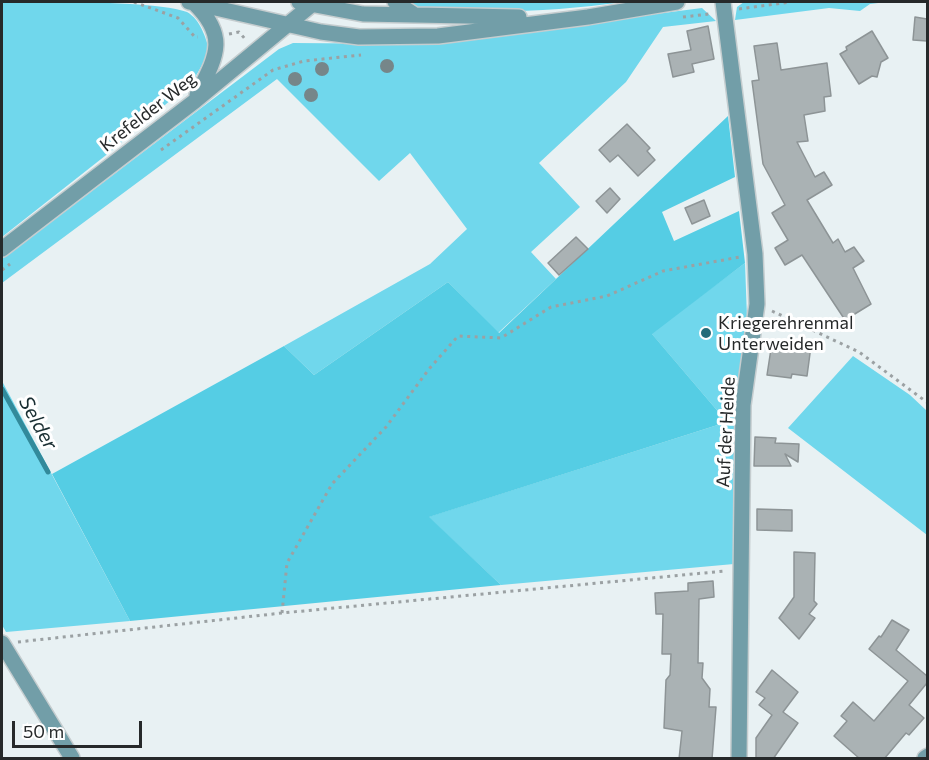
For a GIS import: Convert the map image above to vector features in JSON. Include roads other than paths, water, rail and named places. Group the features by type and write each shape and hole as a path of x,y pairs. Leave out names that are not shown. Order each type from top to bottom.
{"street":[{"path":"191,2 359,37 438,36 588,17 677,2"},
{"path":"191,2 212,24 217,48 214,61 195,101"},
{"path":"308,2 363,14 588,17"},
{"name":"Krefelder Weg","path":"2,249 195,101 289,24 308,2"},
{"path":"395,2 415,15"},
{"name":"Auf der Heide","path":"723,7 755,254 757,304 744,405 739,759"},
{"path":"2,643 72,759"}],"waterway":[{"name":"Selder","path":"2,389 48,472"}],"place":[{"name":"Kriegerehrenmal Unterweiden","path":"706,333"}]}
